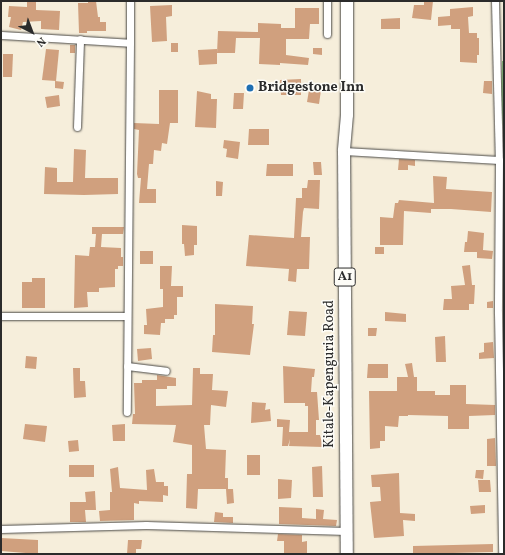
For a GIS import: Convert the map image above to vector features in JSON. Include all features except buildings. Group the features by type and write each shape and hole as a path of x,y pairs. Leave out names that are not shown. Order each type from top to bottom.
{"highway":[{"name":"Kitale-Kapenguria Road","path":"347,1 347,115 344,151 347,554"}],"street":[{"path":"127,412 130,1"},
{"path":"327,1 327,34"},
{"path":"495,1 499,160 498,313 502,554"},
{"path":"1,35 130,42"},
{"path":"77,127 80,40"},
{"path":"344,151 499,160"},
{"path":"1,316 128,316"},
{"path":"127,366 166,371"},
{"path":"1,530 146,525 346,531"}],"green space":[{"path":"502,61 504,61 503,129 501,95"}],"place":[{"name":"Bridgestone Inn","path":"250,88"}]}
